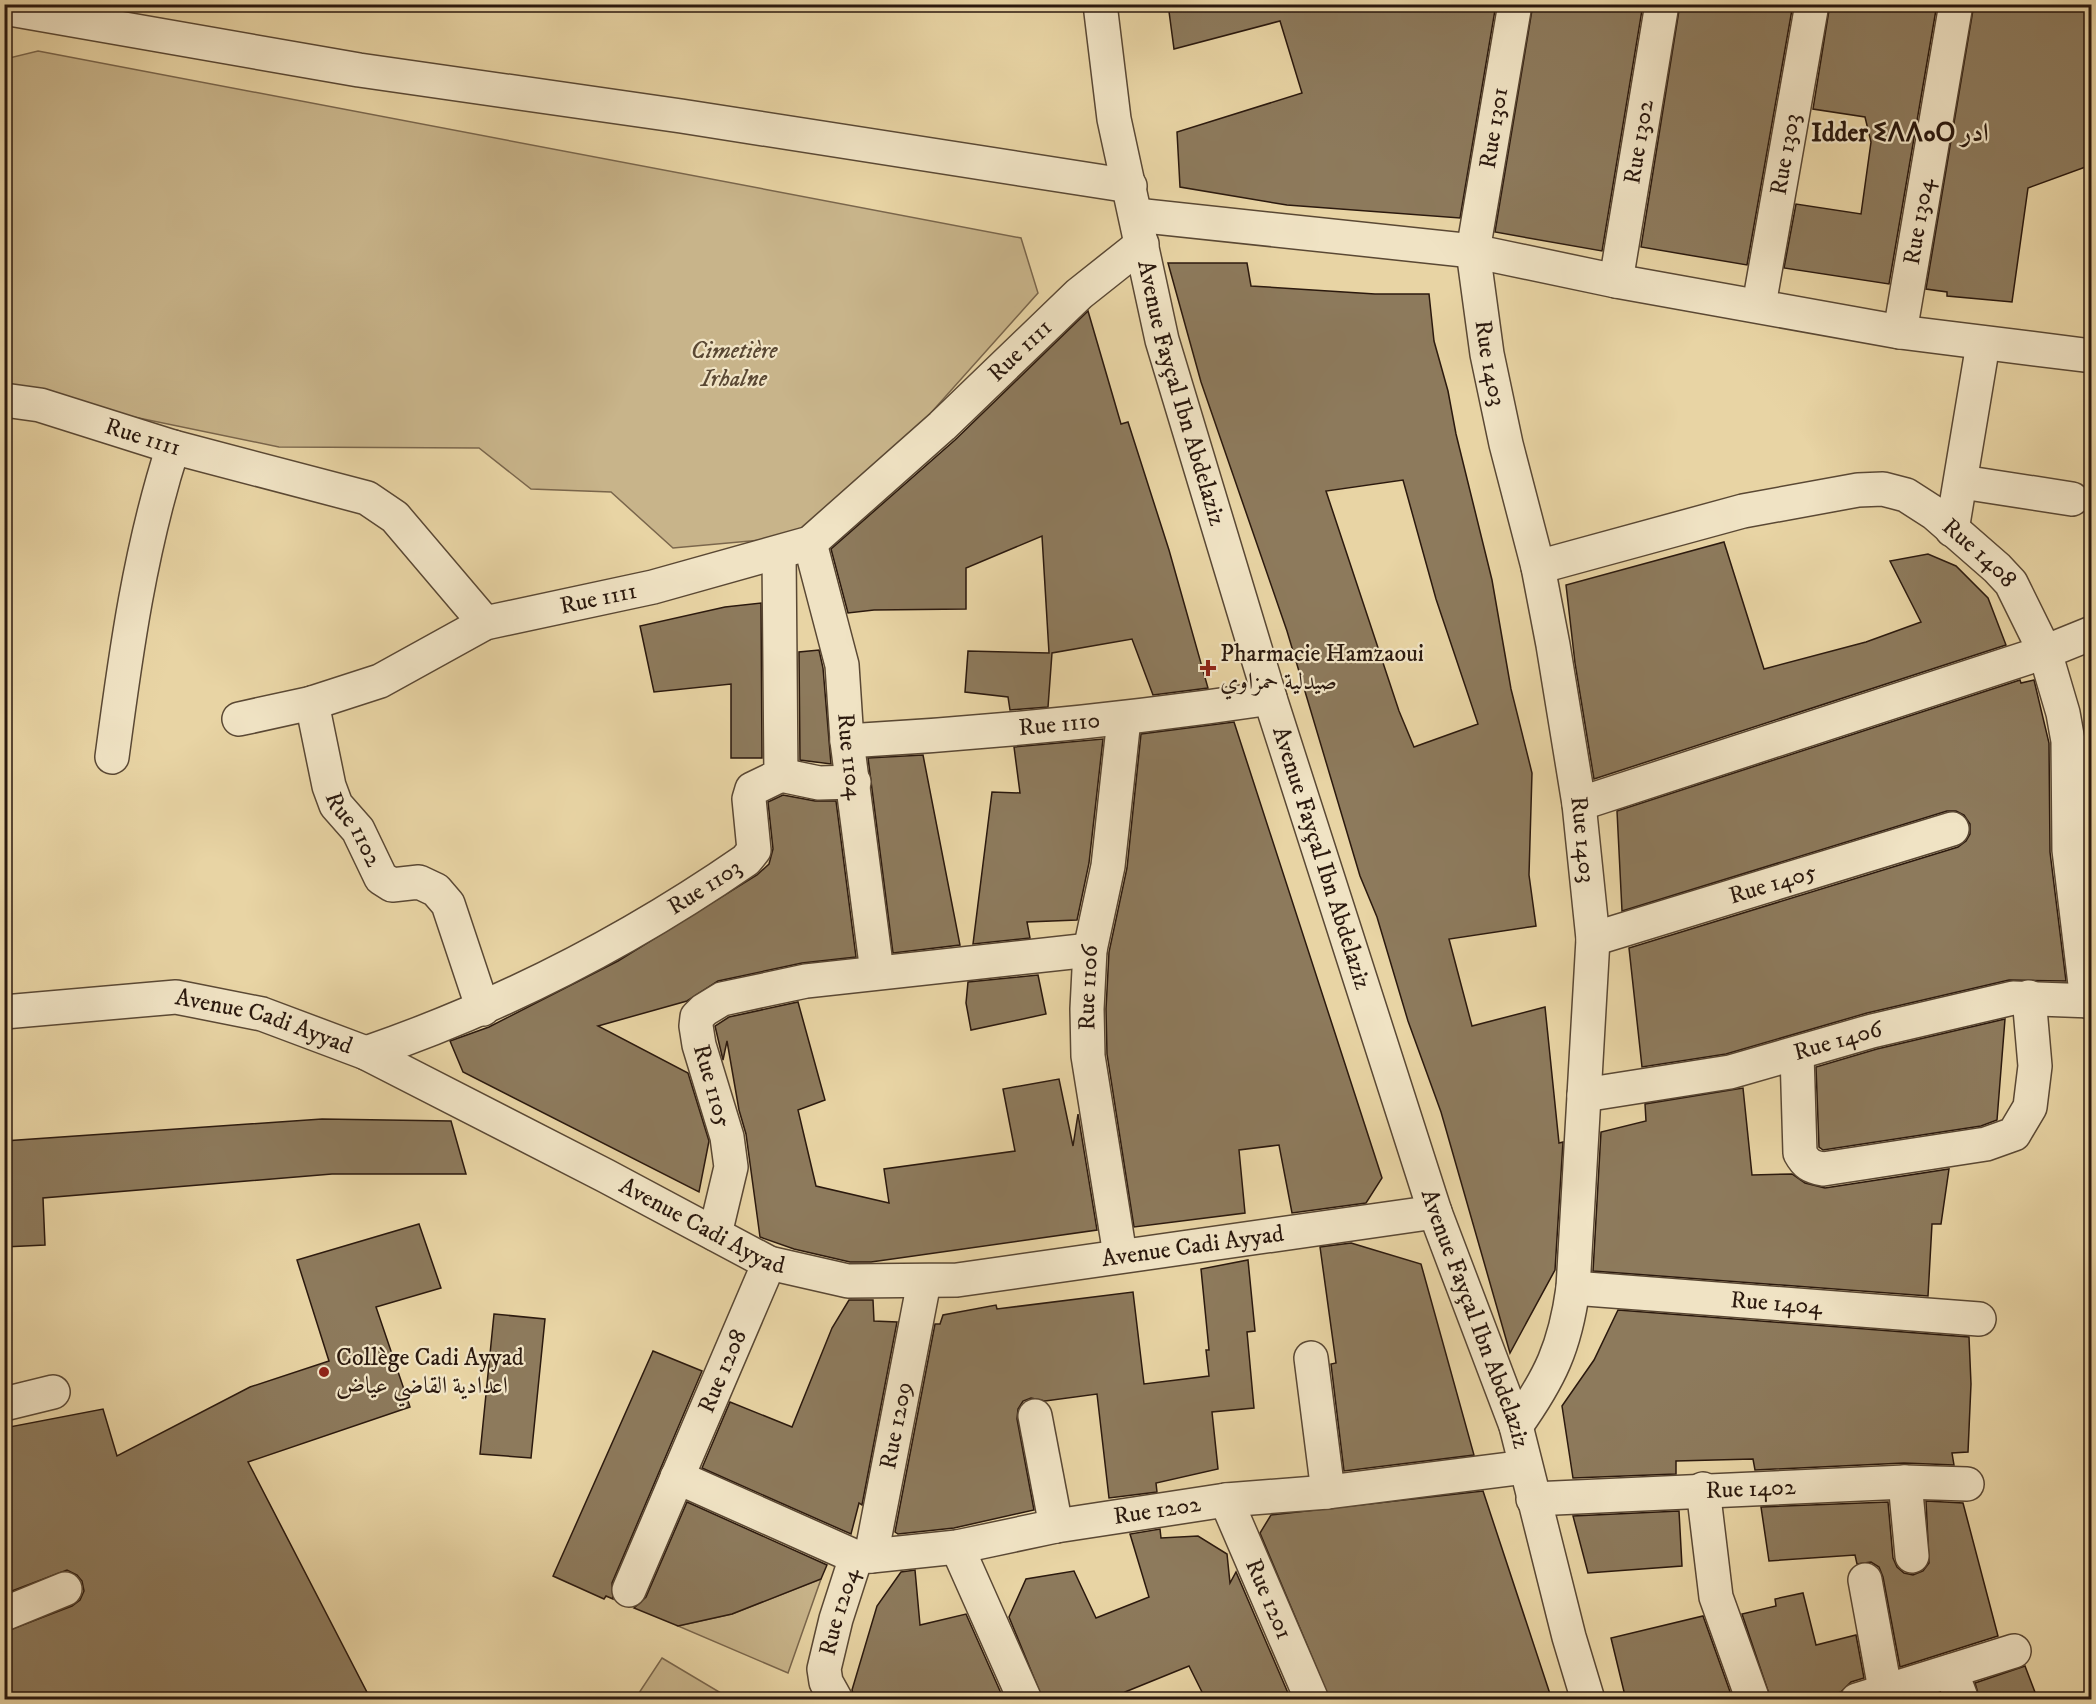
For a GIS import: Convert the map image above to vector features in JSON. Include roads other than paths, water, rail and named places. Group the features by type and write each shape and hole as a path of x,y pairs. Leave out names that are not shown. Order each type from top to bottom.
{"street":[{"name":"Avenue Fayçal Ibn Abdelaziz","path":"1100,4 1114,119 1162,340 1270,698 1435,1212 1516,1426 1569,1637 1588,1700"},
{"name":"Rue 1301","path":"1473,251 1515,4"},
{"name":"Rue 1302","path":"1616,280 1662,4"},
{"name":"Rue 1303","path":"1759,305 1812,4"},
{"name":"Rue 1304","path":"1900,332 1956,4"},
{"path":"6,7 359,70 681,117 1136,215 1473,251 1616,280 1900,332 2091,356"},
{"name":"Rue 1111","path":"4,400 40,405 173,447 367,498 395,518 485,623 653,587 810,543 942,426 1079,294 1136,215"},
{"name":"Rue 1403","path":"1473,251 1487,354 1506,444 1538,567 1579,804 1593,939 1573,1288 1567,1328 1559,1355 1539,1393 1516,1426"},
{"path":"1952,530 1962,482 1983,344"},
{"path":"112,757 126,650 141,565 153,508 173,447"},
{"path":"1962,482 2072,499"},
{"name":"Rue 1408","path":"1538,567 1743,511 1858,490 1883,489 1906,495 1928,508 2011,583 2045,652 2064,713 2068,741 2080,850 2089,1001"},
{"name":"Rue 1104","path":"810,543 842,665 847,741 877,972"},
{"path":"779,553 781,776 819,783 854,782"},
{"path":"239,719 312,704 380,681 485,623"},
{"path":"1579,804 2045,652 2091,633"},
{"name":"Rue 1110","path":"847,741 975,734 1124,720 1270,698"},
{"name":"Rue 1102","path":"312,704 328,786 336,806 358,830 381,878 392,885 419,882 436,890 448,904 483,1009"},
{"name":"Rue 1106","path":"1120,1255 1088,1056 1090,950 1108,866 1124,720"},
{"name":"Rue 1103","path":"366,1053 483,1009 544,980 638,927 746,860 754,850 749,799 752,789 781,776"},
{"name":"Rue 1405","path":"1593,939 1952,829"},
{"path":"877,972 1090,950"},
{"name":"Rue 1105","path":"715,1234 732,1167 727,1137 699,1045 697,1017 722,999 806,981 877,972"},
{"name":"Avenue Cadi Ayyad","path":"4,1012 176,997 262,1014 366,1053 769,1263 848,1281 957,1280 1435,1212"},
{"path":"1797,1054 1800,1153 1805,1162 1813,1167 1823,1169 1986,1144 2013,1134 2030,1107 2035,1066 2029,998"},
{"name":"Rue 1406","path":"1584,1095 1697,1079 1989,1002 2029,998 2089,1001"},
{"name":"Rue 1208","path":"629,1590 769,1263"},
{"name":"Rue 1209","path":"863,1557 924,1282"},
{"name":"Rue 1404","path":"1573,1288 1979,1319"},
{"path":"1311,1358 1329,1492"},
{"path":"4,1404 53,1392"},
{"path":"1035,1416 1056,1526"},
{"name":"Rue 1202","path":"863,1557 957,1547 1056,1526 1226,1500 1329,1492 1525,1467"},
{"path":"677,1478 863,1557"},
{"path":"1905,1482 1912,1556"},
{"name":"Rue 1402","path":"1533,1499 1703,1489 1905,1482 1967,1484"},
{"path":"1703,1489 1716,1597 1753,1700"},
{"name":"Rue 1201","path":"1226,1500 1312,1700"},
{"path":"957,1547 1025,1700"},
{"name":"Rue 1204","path":"836,1700 826,1682 824,1669 863,1557"},
{"path":"1865,1580 1876,1697 1956,1685 2014,1651"},
{"path":"4,1614 65,1589"}],"place":[{"name":"Pharmacie Hamzaoui صيدلية حمزاوي","path":"1208,668"},
{"name":"Collège Cadi Ayyad اعدادية القاضي عياض","path":"324,1372"}],"district":[{"name":"Idder ⵉⴷⴷⴰⵔ ادر","path":"1900,133"}],"park label":[{"name":"Cimetière Irhalne","path":"734,365"}]}
